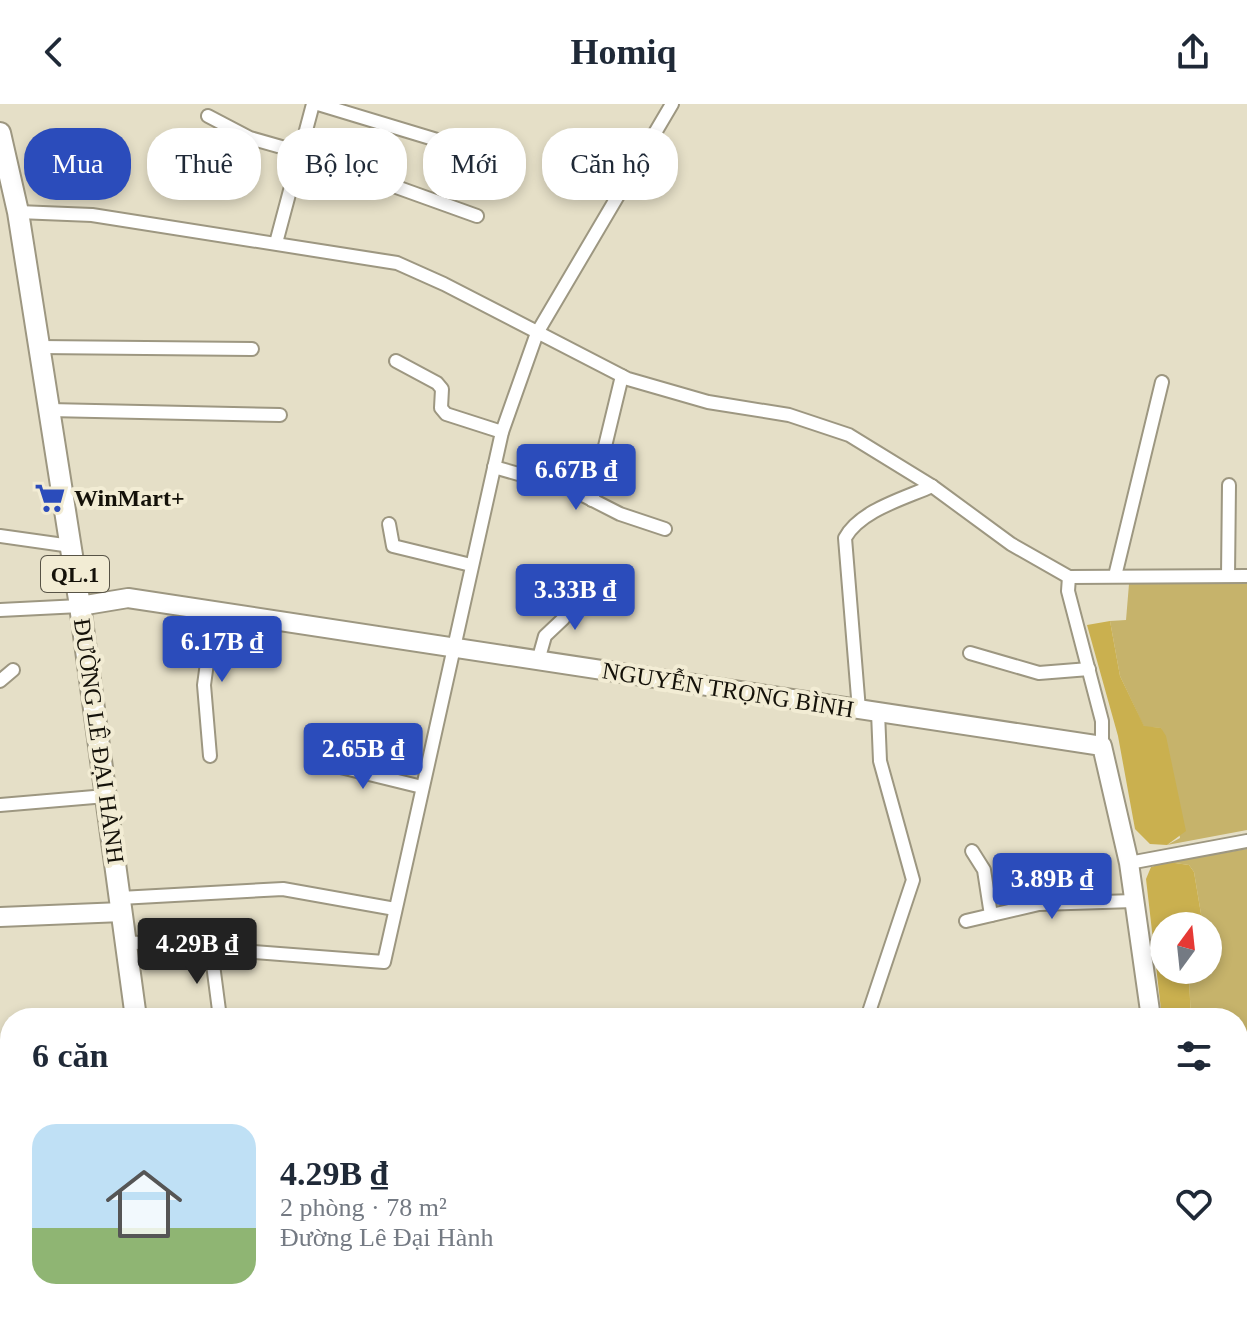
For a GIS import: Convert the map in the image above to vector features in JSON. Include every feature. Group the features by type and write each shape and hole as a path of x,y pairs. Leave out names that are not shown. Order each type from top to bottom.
{"main road":[{"name":"ĐƯỜNG LÊ ĐẠI HÀNH","path":"0,133 18,212 71,546 135,1008"},
{"path":"128,1008 129,971"}],"street":[{"path":"307,128 315,104 423,136"},
{"path":"126,942 384,962 502,432 537,333 672,104"},
{"path":"208,116 236,132 277,145"},
{"path":"407,191 477,216"},
{"path":"276,243 287,200"},
{"path":"18,212 92,215 397,263 622,376 708,402 789,415 849,435 932,486 1011,544 1069,577 1247,576"},
{"path":"39,347 252,349"},
{"path":"396,361 437,383 442,389 441,408 446,414 502,432"},
{"path":"592,500 622,376"},
{"path":"1115,576 1162,382"},
{"path":"49,410 280,415"},
{"path":"494,467 554,483 620,514 665,529"},
{"path":"1228,576 1229,485"},
{"path":"859,710 845,538 853,526 877,511 932,486"},
{"path":"389,524 393,546 471,565"},
{"path":"0,536 71,546"},
{"path":"1069,577 1068,591 1102,721 1102,746 1129,863 1150,1008"},
{"path":"538,661 545,636 563,619 573,589"},
{"name":"NGUYỄN TRỌNG BÌNH","path":"80,606 128,598 1102,746"},
{"path":"0,610 80,606"},
{"path":"210,756 204,685 214,611"},
{"path":"970,653 1039,673 1089,669"},
{"path":"0,681 13,670"},
{"path":"870,1008 913,880 880,761 878,712"},
{"path":"312,760 422,787"},
{"path":"0,805 106,796"},
{"path":"1129,863 1247,841"},
{"path":"972,851 984,870 991,915"},
{"path":"0,917 283,889 395,909"},
{"path":"966,921 1039,904 1134,901"},
{"path":"211,949 219,1008"}],"shaded area":[{"path":"1247,583 1247,830 1167,845 1180,838 1161,728 1144,727 1120,676 1110,621 1126,620 1129,584"},
{"path":"1110,621 1120,676 1144,726 1161,728 1166,736 1186,831 1167,845 1150,844 1135,829 1118,736 1087,625"},
{"path":"1247,849 1247,1008 1190,1008 1189,984 1222,984 1222,912 1201,912 1194,872 1189,865 1168,862"},
{"path":"1168,862 1189,865 1194,872 1201,912 1150,914 1146,879 1151,867"},
{"path":"1158,984 1189,984 1190,1008 1161,1008"}],"place":[{"name":"WinMart+","path":"50,498"}]}
